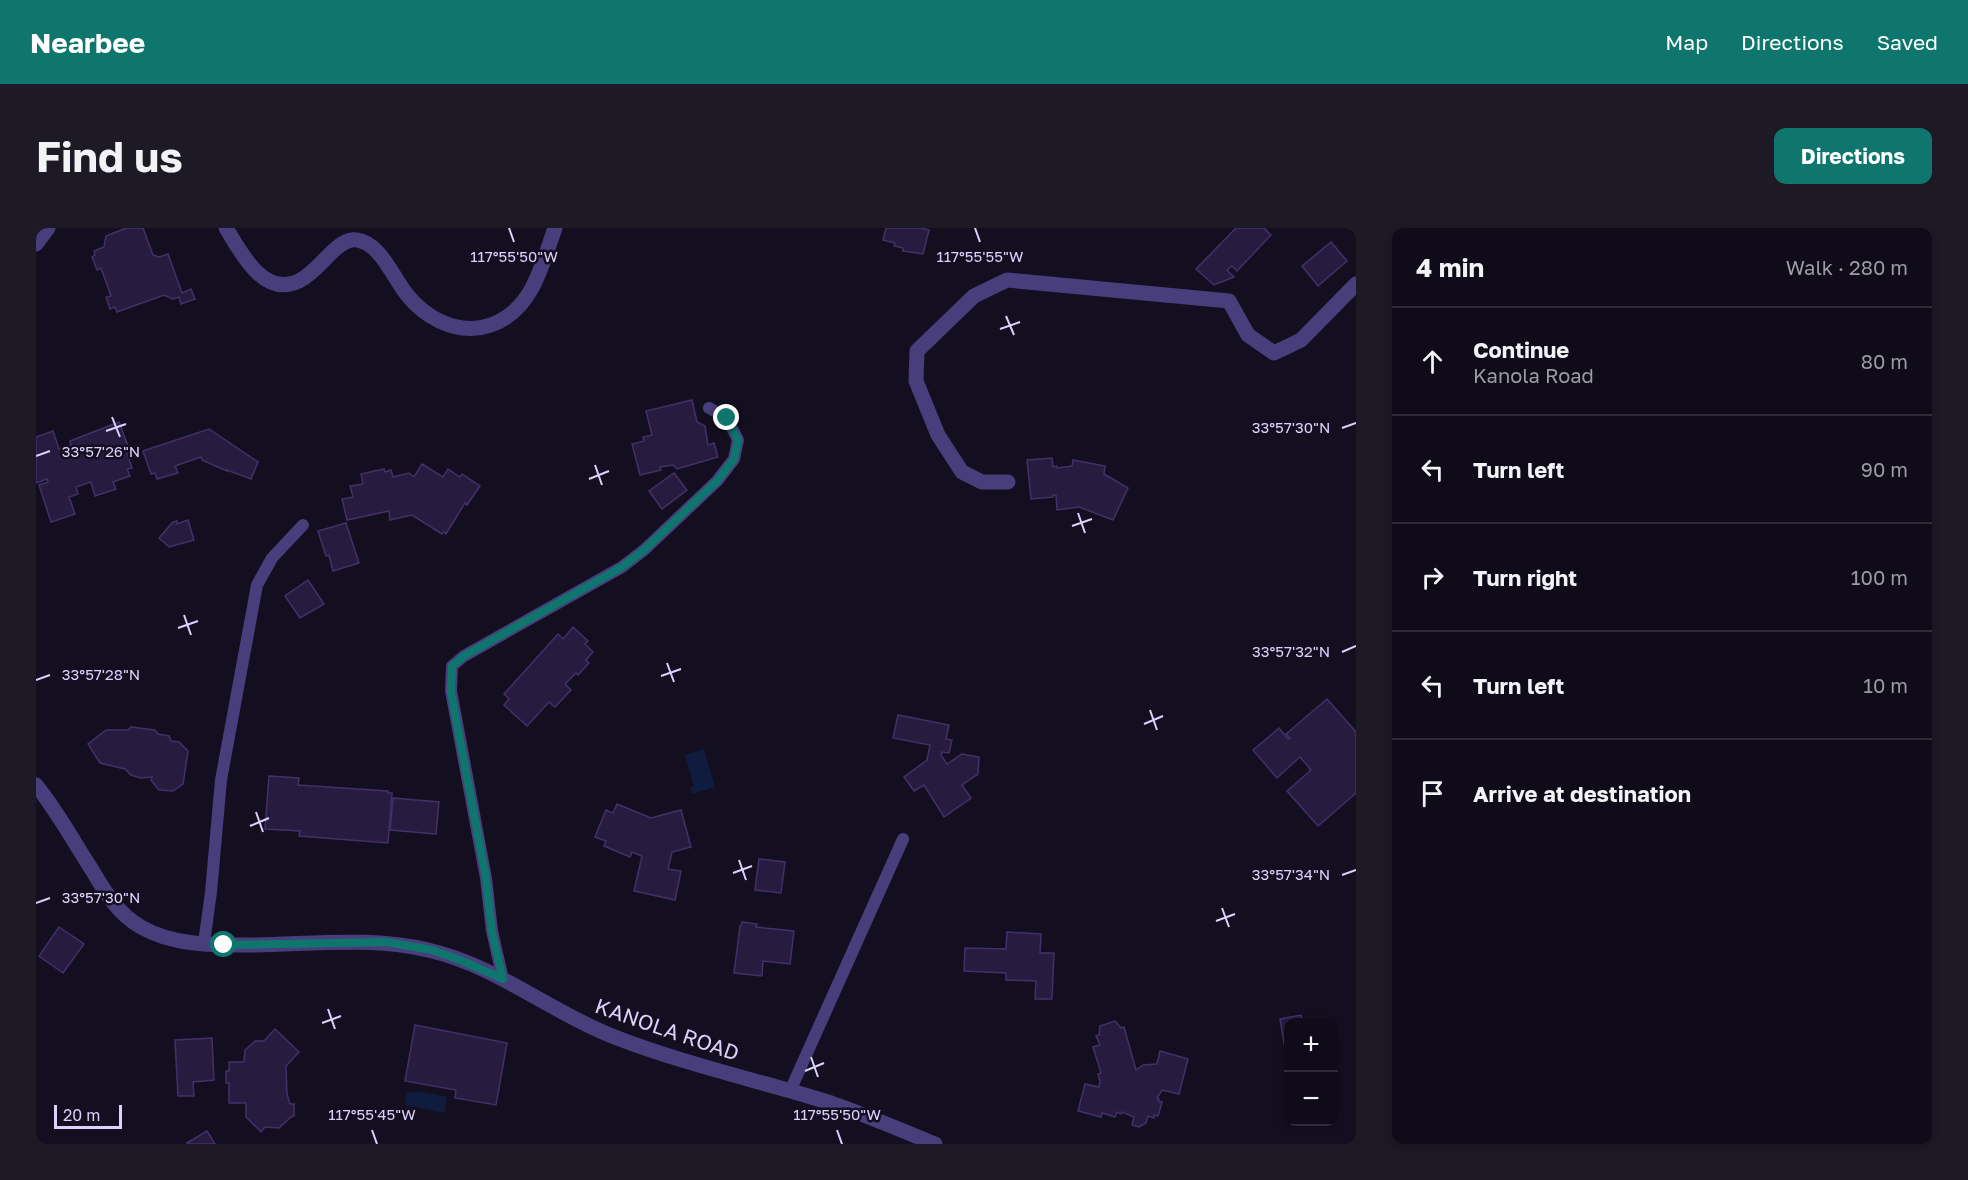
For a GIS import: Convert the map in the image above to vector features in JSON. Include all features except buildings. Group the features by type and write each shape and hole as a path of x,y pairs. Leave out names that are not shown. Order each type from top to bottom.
{"street":[{"path":"36,244 48,228"},
{"path":"226,228 246,262 258,274 279,284 299,281 347,241 357,240 368,244 378,253 406,295 417,306 432,318 448,326 466,329 481,328 496,323 520,304 531,289 555,228"},
{"path":"1008,482 982,482 962,472 938,435 916,381 917,351 974,296 1007,280 1229,301 1248,335 1274,353 1301,340 1356,284"},
{"name":"KANOLA ROAD","path":"36,785 121,913 141,928 156,934 170,939 204,944 386,942 432,950 503,979 588,1026 618,1038 669,1056 864,1115 935,1144"}],"lane":[{"path":"503,979 492,932 486,878 451,692 452,666 464,656 622,567 644,550 717,481 734,459 738,440 727,418 709,408"},
{"path":"204,944 221,780 257,585 272,558 303,525"},
{"path":"790,1091 903,839"}],"water":[{"path":"704,749 715,787 692,794 690,788 694,786 685,755"},
{"path":"417,1091 447,1097 445,1113 405,1105 407,1092 416,1093"}],"route":[{"path":"224,945 386,942 432,950 503,979 492,932 486,878 451,692 452,666 464,656 622,567 644,550 717,481 734,459 738,440 727,418"}]}
